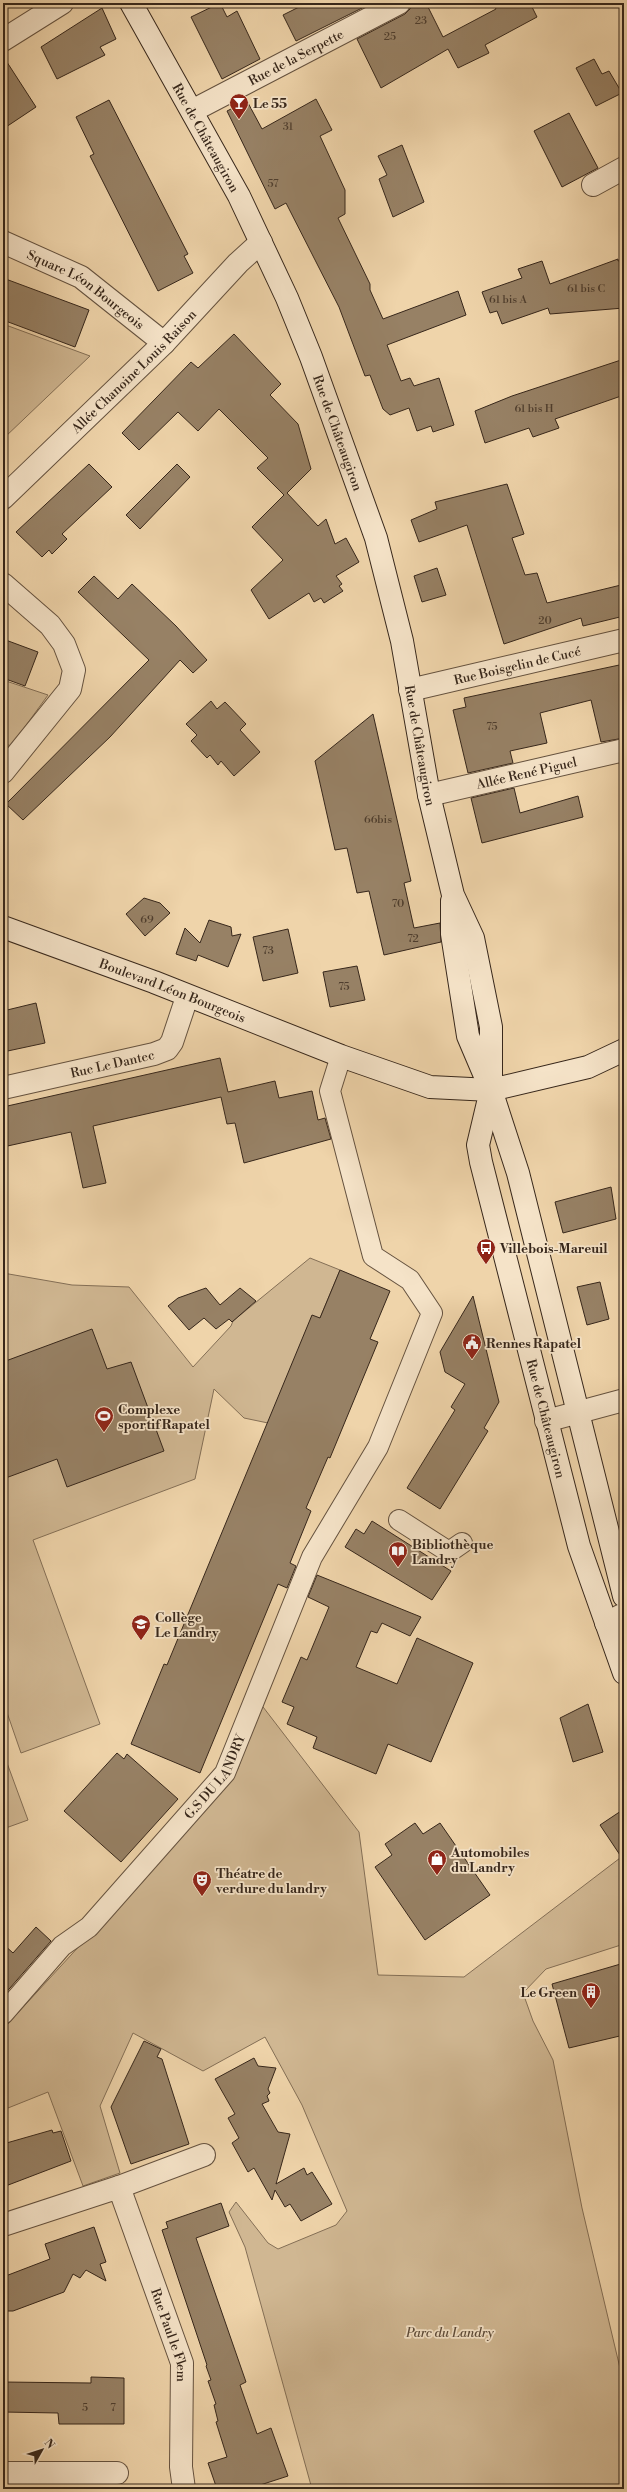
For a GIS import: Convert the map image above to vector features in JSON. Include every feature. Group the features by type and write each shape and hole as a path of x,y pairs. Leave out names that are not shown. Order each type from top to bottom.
{"main road":[{"path":"3,40 62,3"},
{"name":"Rue de Châteaugiron","path":"131,3 239,196 261,242 312,357 376,538 402,642 429,795 452,895 452,934 468,1036 492,1090 518,1173 624,1596"},
{"name":"Rue de la Serpette","path":"192,111 399,3"},
{"path":"593,185 624,168"},
{"name":"Square Léon Bourgeois","path":"3,242 81,277 164,344"},
{"name":"Allée Chanoine Louis Raison","path":"3,498 164,344 238,263 261,242"},
{"path":"3,584 50,625 64,644 74,670 70,689 3,772"},
{"name":"Rue Boisgelin de Cucé","path":"410,690 624,640"},
{"name":"Allée René Piguel","path":"429,795 624,750"},
{"name":"Boulevard Léon Bourgeois","path":"3,927 154,982 187,997 421,1085 492,1090 588,1067 615,1055"},
{"name":"Rue Le Dantec","path":"3,1088 154,1054 167,1049 172,1042 187,997"},
{"name":"Rue de Châteaugiron","path":"492,1090 478,1145 546,1421 579,1546 615,1619 624,1673"},
{"path":"546,1421 624,1400"},
{"path":"3,2225 119,2187 204,2155"},
{"name":"Rue Paul le Flem","path":"119,2187 182,2363 181,2467 184,2489"},
{"path":"3,2473 117,2473"}],"street":[{"name":"G.S DU LANDRY","path":"3,2014 62,1946 89,1928 225,1772 312,1557 354,1490 378,1447 432,1313 410,1280 373,1256 330,1091 341,1056"},
{"path":"399,1520 449,1552 462,1542"}],"green space":[{"path":"3,324 90,356 4,438 3,437"},
{"path":"3,680 48,695 11,746 3,743"},
{"name":"Complexe sportif Rapatel","path":"310,1258 340,1270 320,1318 268,1423 244,1418 214,1389 195,1479 33,1540 100,1724 21,1753 3,1701 3,1273 72,1285 129,1287 193,1367 231,1326 233,1321"},
{"name":"Parc du Landry","path":"260,1703 359,1832 378,1975 464,1977 624,1855 624,1944 546,1969 523,1993 533,2021 553,2060 582,2208 624,2385 624,2489 312,2489 245,2247 229,2212 236,2202 268,2243 278,2249 336,2225 347,2211 302,2105 265,2037 203,2071 133,2033 100,2106 120,2173 83,2186 48,2092 3,2110 3,2029 208,1806 238,1769"},
{"path":"3,1752 28,1820 3,1829"}],"building":[{"path":"220,3 227,17 237,11 260,59 222,79 191,17"},
{"path":"307,3 372,3 296,41 283,15"},
{"path":"411,3 426,3 443,37 496,9 493,3 530,3 537,17 485,45 489,53 458,68 448,49 381,88 357,39 405,14 410,9"},
{"path":"102,8 116,39 100,47 105,55 57,79 41,47"},
{"path":"3,56 36,107 3,129"},
{"path":"594,59 602,74 609,71 622,93 596,106 576,68"},
{"path":"316,99 332,130 320,136 345,190 345,214 338,218 370,284 370,290 383,319 458,291 466,315 387,345 401,381 410,378 414,386 439,378 454,425 433,432 431,426 417,431 409,408 390,415 383,409 370,375 365,376 339,307 286,203 275,209 227,111 247,101 262,129"},
{"path":"109,100 188,254 184,256 193,273 158,291 90,156 94,154 76,117"},
{"path":"569,113 598,168 562,187 534,131"},
{"path":"402,145 424,202 393,217 379,179 387,175 378,156"},
{"path":"618,259 618,261 624,259 624,308 550,314 548,308 502,324 497,311 490,313 482,292 522,278 518,269 542,261 550,284"},
{"path":"3,278 89,310 75,347 3,320"},
{"path":"234,334 281,384 270,395 298,424 311,469 287,493 318,526 326,519 335,544 346,538 359,562 336,576 342,584 339,586 343,591 324,603 321,598 314,602 309,593 269,619 251,590 283,560 252,527 284,495 257,468 268,458 219,409 198,431 178,412 139,450 122,433 191,362 198,368"},
{"path":"624,359 624,395 555,419 559,428 533,437 529,428 485,443 475,411 512,396"},
{"path":"89,464 112,487 62,534 67,539 52,554 49,550 42,557 16,532"},
{"path":"177,464 190,477 140,529 126,515"},
{"path":"507,484 524,534 512,538 525,575 537,573 547,603 621,585 624,616 583,626 581,618 504,644 467,525 419,542 411,520 437,509 435,502"},
{"path":"437,568 446,595 422,602 414,576"},
{"path":"94,576 118,599 132,584 176,626 207,660 193,673 180,660 110,737 23,820 6,804 149,660 78,592"},
{"path":"3,639 38,652 25,686 3,678"},
{"path":"624,664 624,738 601,742 591,700 540,713 547,743 510,751 513,763 468,773 453,710 466,707 464,698"},
{"path":"211,701 217,709 225,702 246,724 240,730 260,752 234,776 221,761 218,765 210,755 207,758 191,741 197,735 186,724"},
{"path":"373,714 411,881 404,883 414,928 440,923 441,942 384,955 369,891 357,893 347,848 335,850 315,761"},
{"path":"514,788 520,813 578,796 583,817 482,843 471,798"},
{"path":"144,898 160,903 170,913 145,936 126,914"},
{"path":"209,920 231,927 232,936 241,934 228,967 198,955 196,961 176,954 185,928 200,943"},
{"path":"288,929 298,973 263,981 253,937"},
{"path":"357,966 365,1000 330,1007 323,972"},
{"path":"36,1003 45,1043 3,1052 3,1011"},
{"path":"220,1058 228,1092 275,1081 279,1098 312,1091 318,1120 325,1118 331,1139 244,1163 235,1123 227,1124 221,1097 93,1126 106,1183 83,1188 71,1132 3,1147 3,1107"},
{"path":"611,1187 616,1219 563,1233 555,1202"},
{"path":"340,1270 390,1291 370,1339 378,1342 330,1458 328,1457 306,1508 311,1511 290,1563 296,1566 287,1588 278,1584 200,1773 131,1744 164,1664 167,1665 312,1315 320,1318"},
{"path":"600,1282 609,1319 587,1325 577,1287"},
{"path":"206,1288 220,1305 240,1288 256,1301 232,1322 229,1319 216,1329 204,1318 189,1330 168,1306 178,1298"},
{"path":"473,1296 499,1402 484,1428 488,1431 440,1509 407,1488 455,1410 451,1407 465,1384 445,1372 440,1352"},
{"path":"92,1329 107,1369 131,1362 164,1451 67,1487 57,1459 3,1479 3,1362"},
{"name":"Bibliothèque Landry","path":"372,1521 451,1571 432,1600 345,1547 356,1529 364,1534"},
{"path":"317,1575 421,1617 410,1636 382,1623 377,1633 371,1631 356,1667 397,1684 417,1638 473,1663 431,1762 388,1744 376,1774 313,1748 317,1737 287,1724 294,1707 282,1702 301,1657 307,1660 329,1607 308,1597"},
{"path":"588,1704 603,1752 573,1762 560,1718"},
{"path":"117,1753 124,1759 127,1754 178,1799 121,1862 64,1811"},
{"path":"624,1809 624,1861 600,1825"},
{"path":"415,1823 423,1834 440,1823 490,1895 425,1940 375,1867 392,1855 385,1844"},
{"path":"36,1927 51,1941 3,1996 3,1944 13,1953"},
{"name":"Le Green","path":"624,1963 624,2035 569,2048 552,1984"},
{"path":"144,2041 161,2049 157,2057 162,2059 189,2144 131,2164 111,2107"},
{"path":"254,2058 258,2066 276,2068 268,2089 270,2093 267,2096 269,2101 262,2104 278,2132 290,2134 276,2184 304,2168 307,2175 312,2172 332,2204 301,2221 290,2204 285,2207 275,2190 272,2200 254,2168 248,2172 232,2143 239,2138 228,2118 235,2114 215,2079"},
{"path":"52,2130 53,2133 61,2131 71,2161 3,2187 3,2144"},
{"path":"221,2203 229,2226 196,2238 246,2382 240,2385 257,2434 271,2428 288,2476 248,2489 217,2489 208,2463 227,2457 216,2422 218,2421 214,2405 216,2404 208,2381 211,2380 206,2366 207,2365 162,2230 168,2228 166,2222"},
{"path":"94,2227 106,2262 100,2264 106,2281 86,2270 80,2278 73,2274 64,2292 13,2311 3,2311 3,2277 50,2259 45,2244"},
{"path":"91,2377 124,2378 124,2424 59,2424 58,2413 3,2412 3,2382 91,2383"}],"place":[{"name":"Le 55","path":"239,120"},
{"name":"Villebois-Mareuil","path":"486,1265"},
{"name":"Rennes Rapatel","path":"472,1360"},
{"name":"Complexe sportif Rapatel","path":"104,1433"},
{"name":"Bibliothèque Landry","path":"398,1568"},
{"name":"Collège Le Landry","path":"141,1641"},
{"name":"Automobiles du Landry","path":"437,1876"},
{"name":"Théatre de verdure du landry","path":"202,1897"},
{"name":"Le Green","path":"591,2009"}]}
